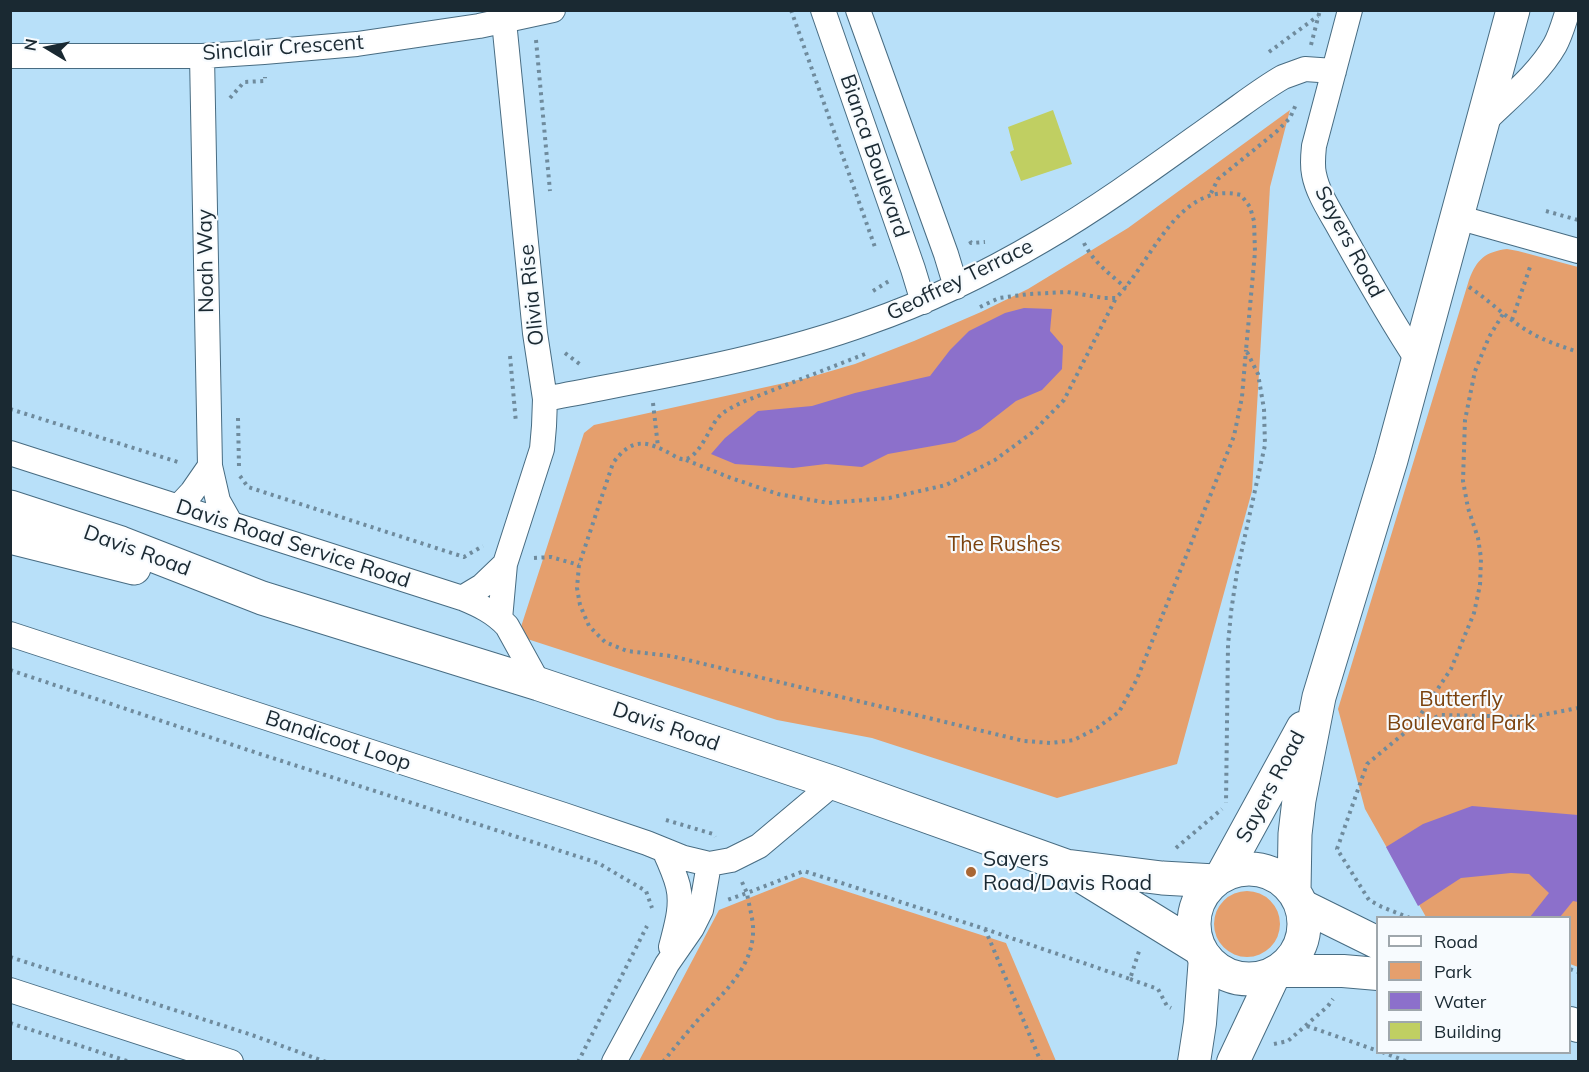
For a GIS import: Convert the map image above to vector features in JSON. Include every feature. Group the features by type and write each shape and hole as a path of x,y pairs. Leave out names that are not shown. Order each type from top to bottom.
{"main road":[{"name":"Sayers Road","path":"1297,898 1295,834 1299,800 1319,697 1360,565 1418,361 1513,10"},
{"name":"Davis Road","path":"10,507 121,543 262,598"},
{"name":"Davis Road","path":"10,537 262,598 540,684 834,783 1066,866 1203,953"},
{"name":"Sayers Road","path":"1219,878 1319,697"},
{"name":"Davis Road","path":"1066,866 1162,878 1219,878"},
{"path":"1253,869 1268,872 1282,880 1297,898 1304,923 1302,942 1293,958 1277,972 1260,978 1245,979 1230,976 1216,968 1203,953 1195,931 1196,912 1203,895 1219,878 1237,871 1253,869"}],"street":[{"name":"Bianca Boulevard","path":"823,10 923,302"},
{"name":"Bianca Boulevard","path":"858,10 956,287"},
{"name":"Sayers Road","path":"1350,10 1314,146 1312,162 1314,175 1320,193 1364,273 1418,361"},
{"name":"Sayers Road","path":"1482,124 1538,68 1562,31 1568,10"},
{"name":"Sinclair Crescent","path":"10,56 202,56 264,52 357,44 478,26 543,13"},
{"name":"Olivia Rise","path":"500,618 507,558 542,449 544,426 544,399 535,333 504,21"},
{"name":"Noah Way","path":"202,56 210,466 218,501 231,524"},
{"name":"Geoffrey Terrace","path":"544,399 775,351 866,324 923,302 1026,250 1072,223 1283,77 1305,69 1334,71"},
{"path":"1457,217 1578,250"},
{"name":"Davis Road Service Road","path":"10,453 462,598 486,608 500,618 507,627 540,684"},
{"path":"178,507 192,492 210,466"},
{"name":"Olivia Rise","path":"462,598 482,586 507,558"},
{"name":"Bandicoot Loop","path":"10,634 564,815 684,858 720,862"},
{"path":"614,1062 667,964 692,928 720,862 759,846 834,783"},
{"path":"664,850 678,885 680,900 679,918 667,964"},
{"path":"1297,898 1376,943"},
{"path":"1194,1062 1200,1023 1203,953"},
{"path":"1233,1062 1277,972 1342,971 1376,974"},
{"path":"10,990 231,1062"}],"path":[{"path":"791,10 880,261"},
{"path":"543,13 551,201"},
{"path":"230,98 244,82 265,81 264,52"},
{"path":"1229,192 1241,195 1250,207 1254,221 1255,252 1242,397 1234,436 1137,679 1119,712 1097,728 1074,740 1051,743 1024,741 671,656 627,651 605,642 589,626 580,605 577,588 579,565 613,463 621,452 632,445 642,442 658,447 679,459 686,459 778,494 828,502 889,498 946,485 996,460 1034,432 1064,400 1116,298 1126,288 1152,247 1188,207 1210,194 1229,192"},
{"path":"1546,211 1578,220"},
{"path":"1072,223 1089,252 1126,288"},
{"path":"967,232 971,243"},
{"path":"946,254 971,243 989,241"},
{"path":"1512,321 1531,263"},
{"path":"872,291 913,269"},
{"path":"1443,271 1484,296 1512,321 1546,341 1578,352"},
{"path":"884,272 888,282"},
{"path":"979,307 999,298 1029,294 1067,292 1116,298"},
{"path":"1405,916 1369,900 1337,849 1367,764 1413,726 1451,669 1474,613 1480,585 1481,558 1463,481 1465,420 1475,371 1489,337 1503,314"},
{"path":"564,342 565,353 580,365 590,363"},
{"path":"509,346 516,427"},
{"path":"1162,878 1171,854 1178,846 1226,805 1228,645 1231,612 1237,572 1265,445 1264,409 1258,374 1246,350"},
{"path":"686,459 694,454 718,418 726,411 745,401 867,353"},
{"path":"650,378 658,447"},
{"path":"10,409 170,461 210,466"},
{"path":"238,416 239,474 248,487 464,556 484,545 507,558 550,557 579,565"},
{"path":"10,670 257,753 598,863 646,891 654,912"},
{"path":"1413,726 1441,715 1532,717 1578,708"},
{"path":"663,1062 737,977 747,960 753,936 747,893 720,862 713,834 664,819"},
{"path":"747,893 804,872 985,929 1130,979 1149,918"},
{"path":"578,1062 651,919"},
{"path":"985,929 1041,1062"},
{"path":"10,957 252,1035 326,1062"},
{"path":"10,1023 130,1062"},
{"path":"1307,1025 1376,1051"},
{"path":"1385,1054 1408,1062"}],"green space":[{"name":"The Rushes","path":"1290,110 1270,187 1252,491 1177,764 1057,798 872,738 777,720 518,636 584,433 594,425 807,378 855,364 981,312 1028,289 1128,228"},
{"name":"Butterfly Boulevard Park","path":"1507,249 1578,267 1578,967 1571,964 1571,916 1425,916 1365,809 1338,709 1469,280 1479,262 1493,252"},
{"path":"802,877 1006,943 1056,1061 639,1061 719,910"},
{"path":"1240,891 1254,891 1266,896 1275,905 1280,924 1278,937 1271,948 1254,957 1240,957 1228,952 1219,943 1214,931 1214,917 1219,905 1228,896"}],"water":[{"path":"1024,308 1052,309 1050,331 1063,346 1062,369 1042,390 1016,401 980,429 955,442 888,454 862,467 826,464 793,468 735,464 711,454 725,438 758,411 812,406 855,393 930,376 950,350 969,331 1005,313"},
{"path":"1472,806 1578,815 1578,902 1573,901 1561,916 1531,916 1549,893 1529,874 1511,873 1461,878 1418,906 1386,847 1423,824"}],"building":[{"path":"1053,110 1072,164 1021,181 1010,152 1014,150 1008,127"}],"place":[{"name":"Sayers Road/Davis Road","path":"971,872"}]}
